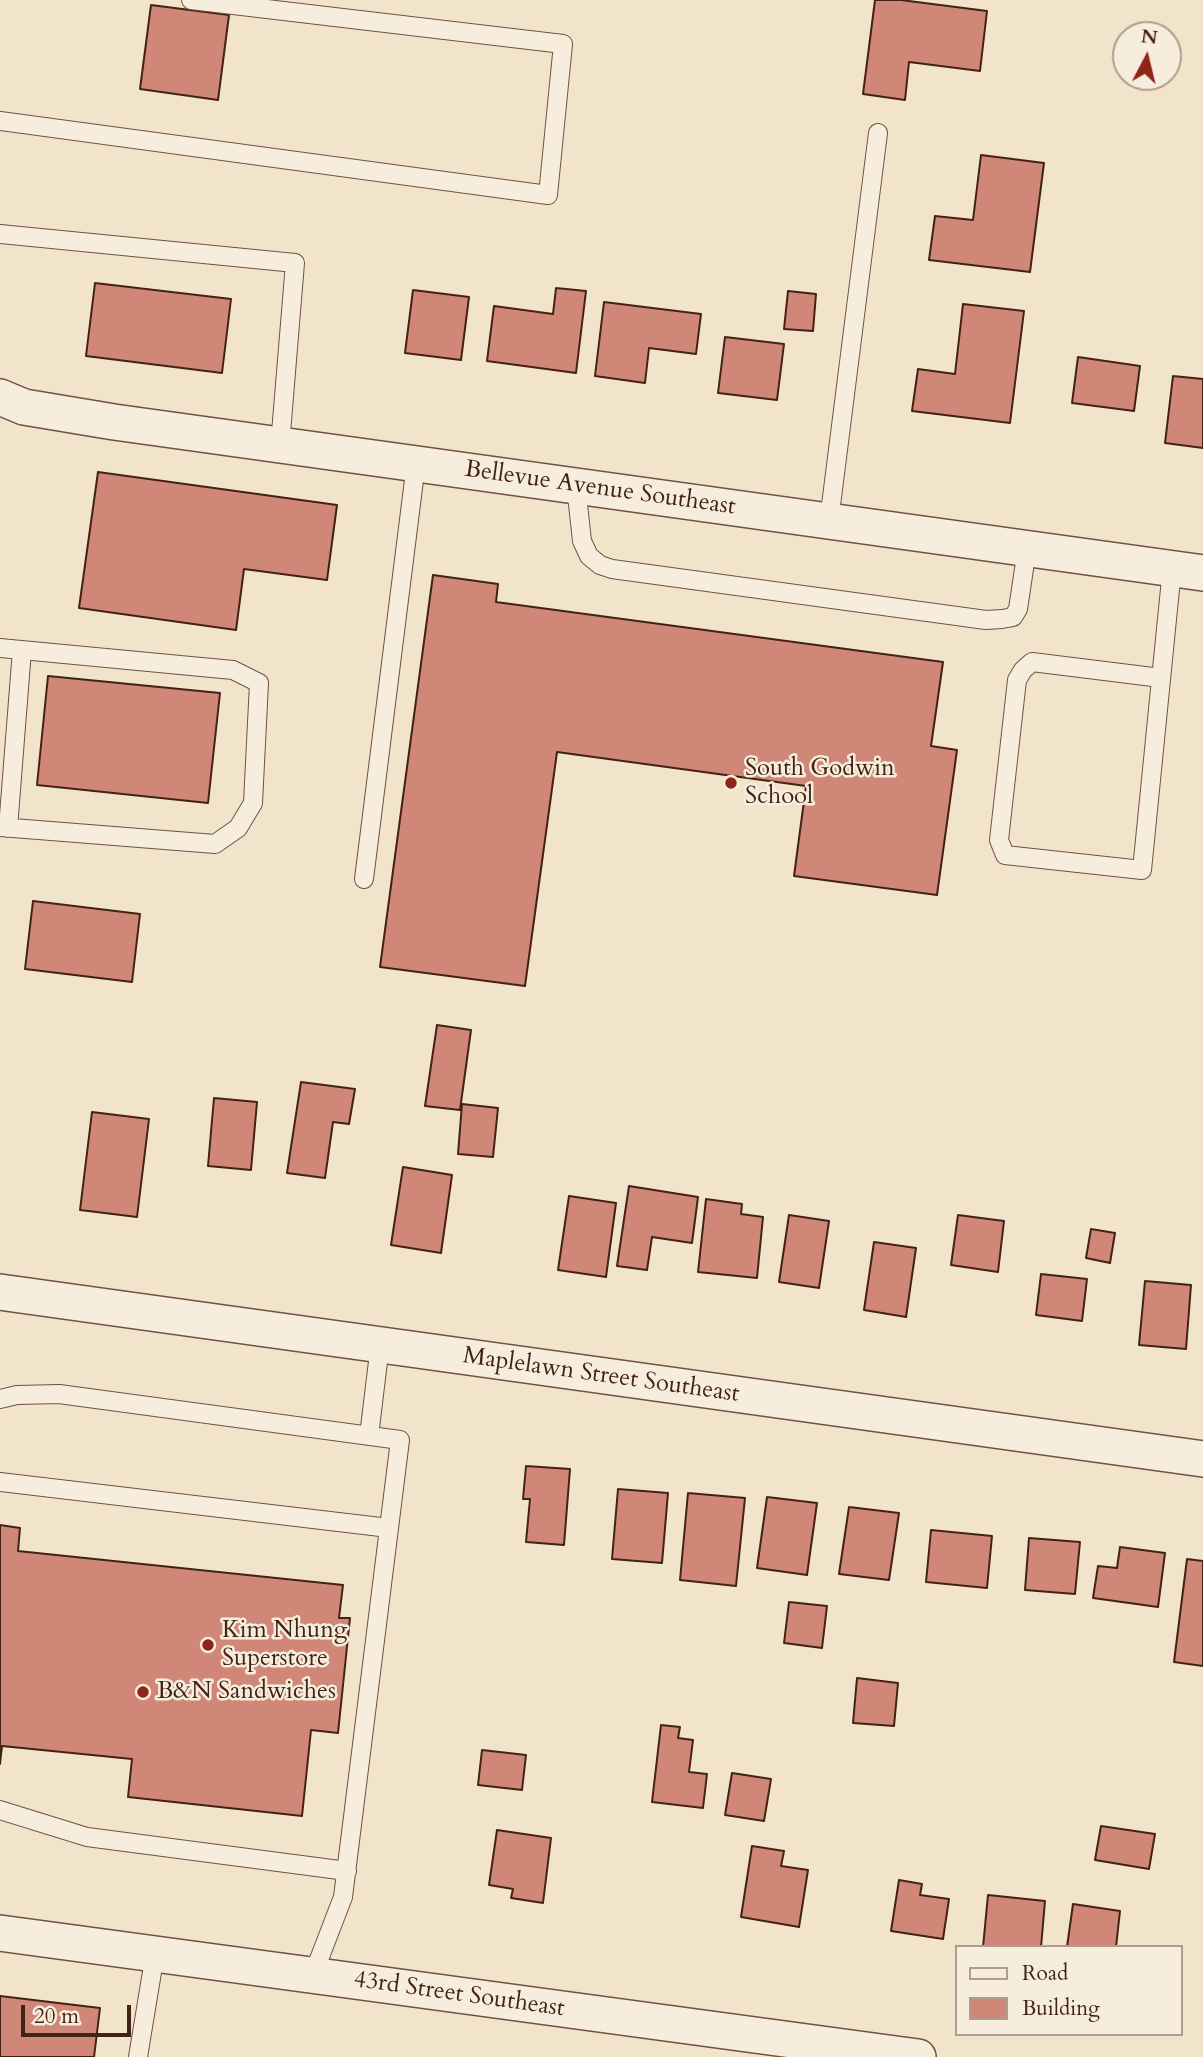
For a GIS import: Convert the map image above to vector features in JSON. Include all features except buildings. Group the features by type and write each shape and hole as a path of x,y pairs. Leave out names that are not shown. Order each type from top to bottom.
{"street":[{"name":"Bellevue Avenue Southeast","path":"0,397 24,407 280,445 1188,571"},
{"name":"Maplelawn Street Southeast","path":"0,1292 1203,1459"},
{"name":"43rd Street Southeast","path":"0,1933 918,2057"}],"lane":[{"path":"0,121 548,195 563,44 191,0"},
{"path":"829,521 878,133"},
{"path":"0,234 295,263 280,445"},
{"path":"364,879 416,464"},
{"path":"576,486 582,541 589,556 600,565 612,569 986,620 1013,617 1018,609 1027,549"},
{"path":"1161,678 1032,662 1023,670 1017,680 999,840 1005,855 1142,870 1161,678 1188,571"},
{"path":"0,648 22,650 233,670 259,682 253,803 238,828 215,844 4,828 22,650"},
{"path":"369,1436 380,1345"},
{"path":"0,1399 17,1395 60,1394 400,1440 343,1898 313,1975"},
{"path":"0,1482 389,1528"},
{"path":"0,1810 87,1836 346,1871"},
{"path":"138,2057 155,1954"}],"place":[{"name":"South Godwin School","path":"731,783"},
{"name":"Kim Nhung Superstore","path":"208,1645"},
{"name":"B&N Sandwiches","path":"143,1692"}]}
